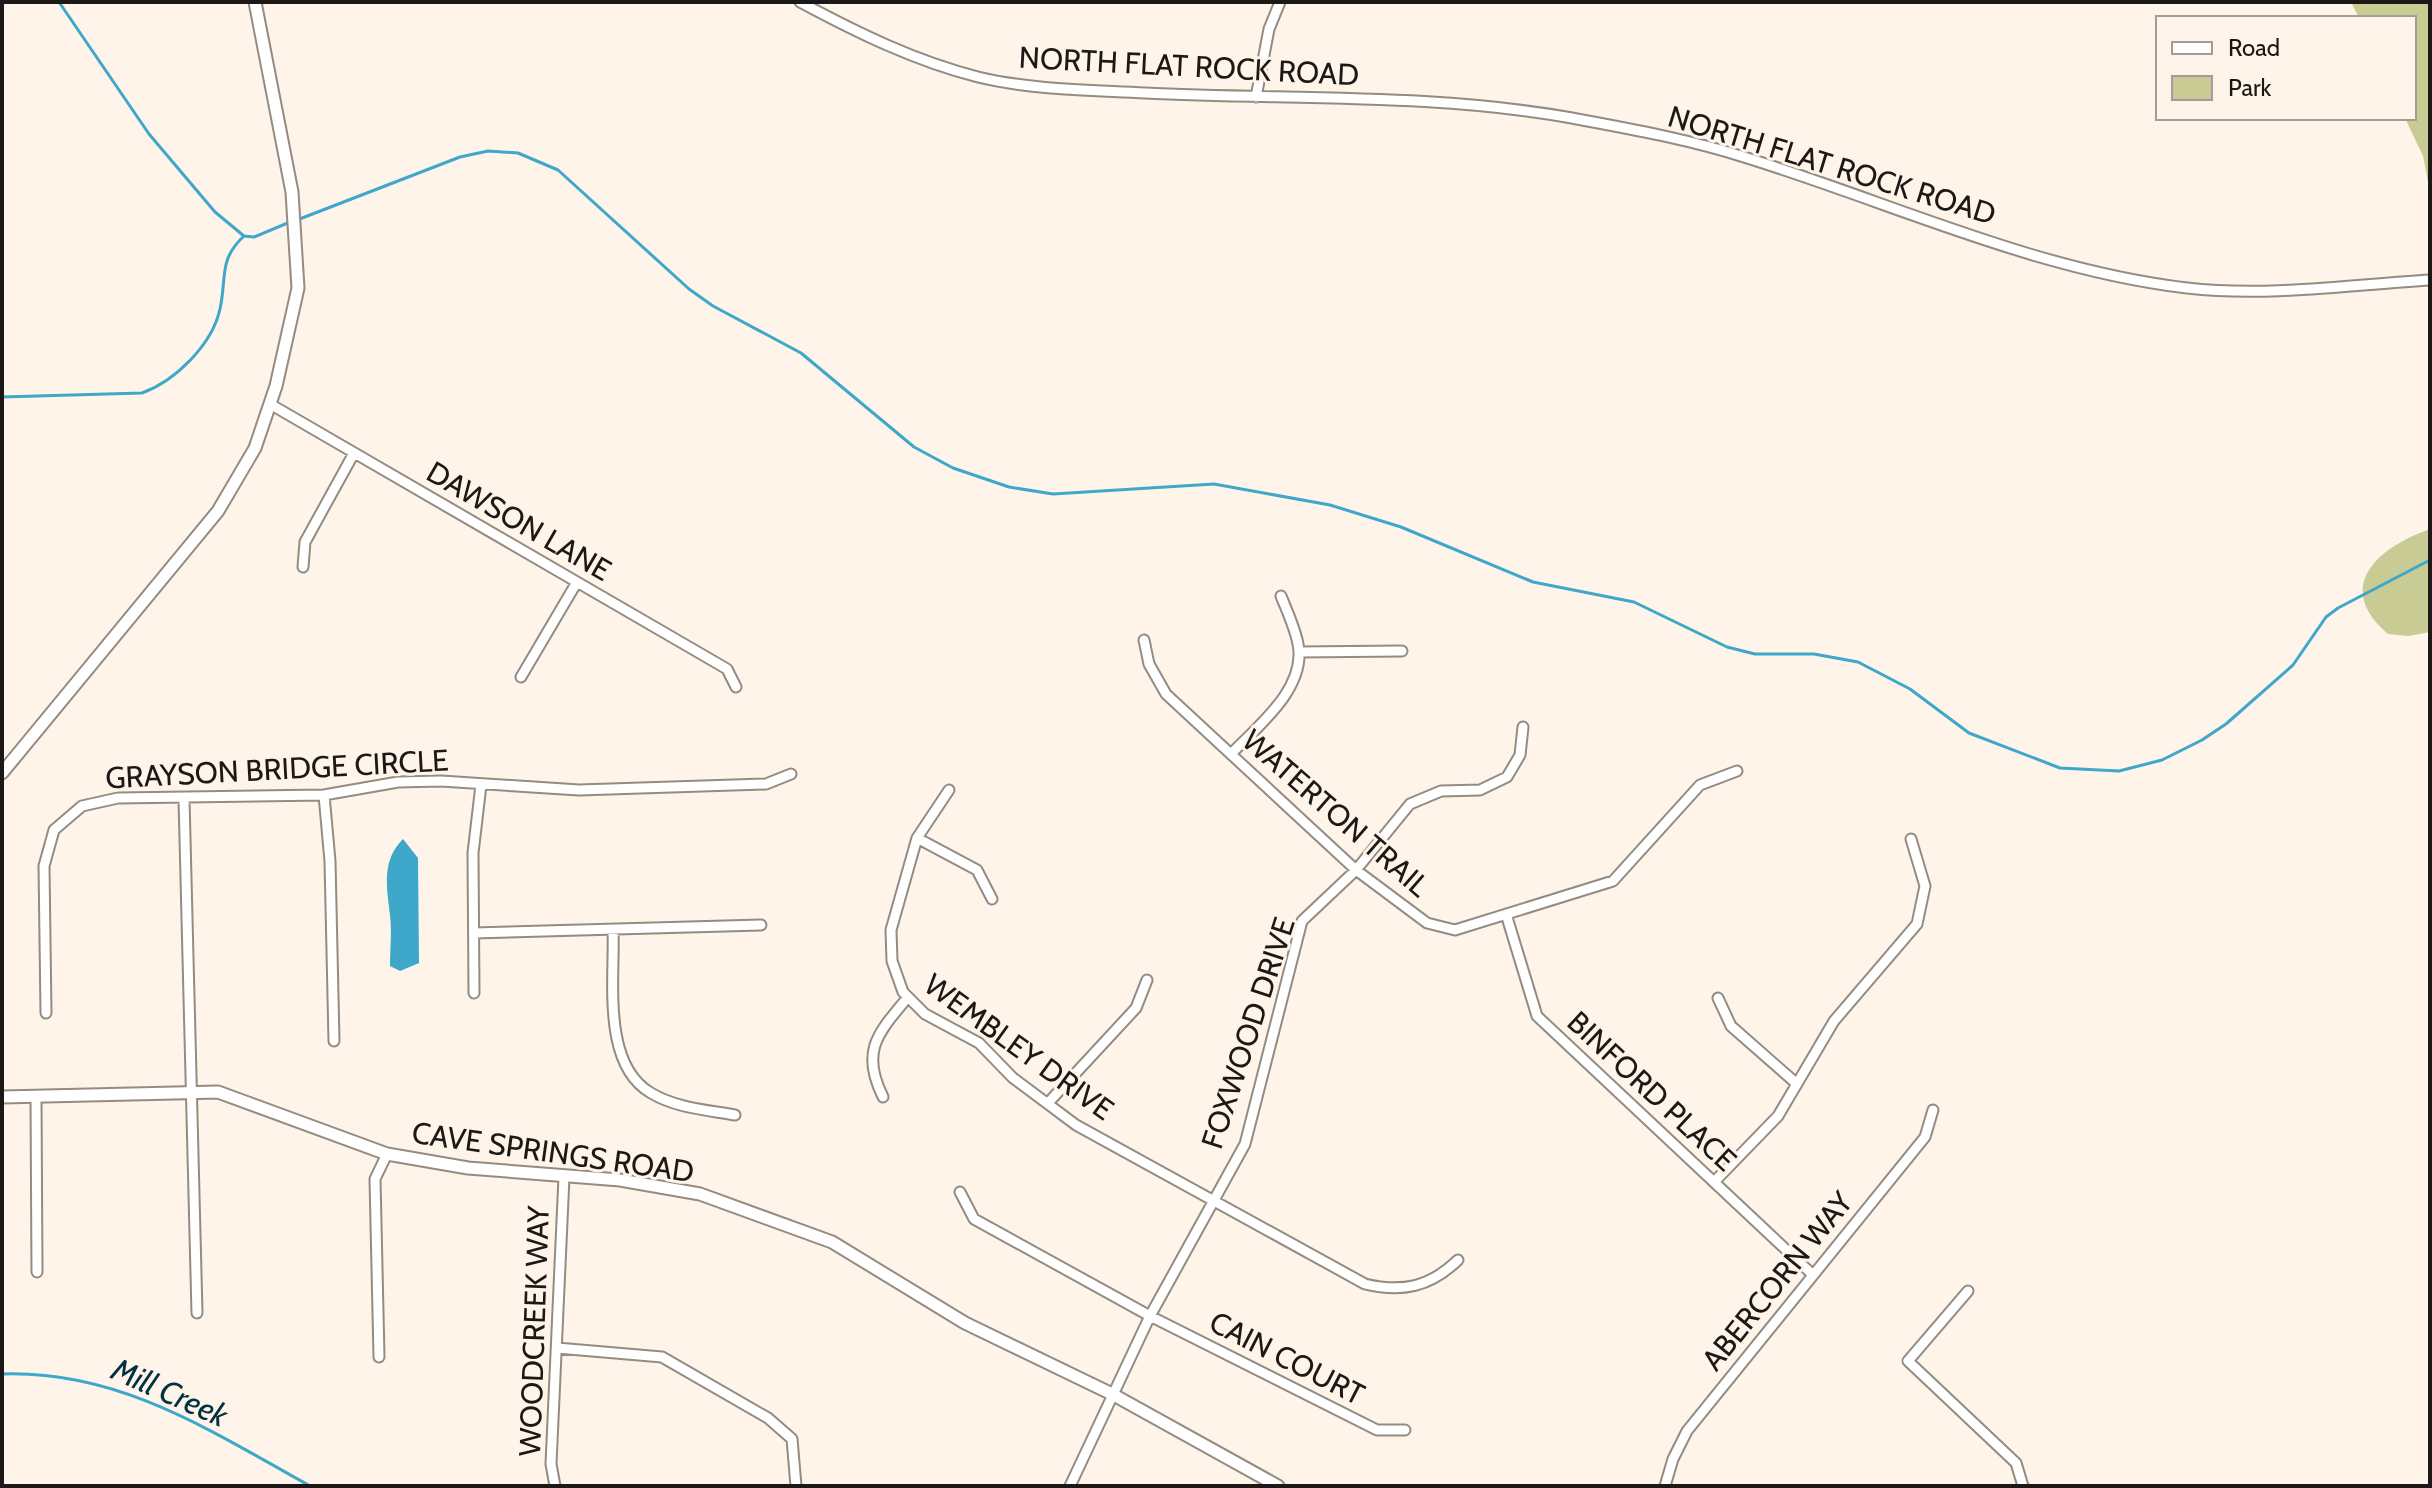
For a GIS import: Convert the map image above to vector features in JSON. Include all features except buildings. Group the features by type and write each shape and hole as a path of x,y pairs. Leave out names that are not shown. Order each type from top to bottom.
{"street":[{"path":"2,773 218,511 255,448 270,404 298,288 292,192 255,2"},
{"name":"NORTH FLAT ROCK ROAD","path":"800,2 896,50 983,78 1070,89 1428,102 1506,108 1638,131 1747,157 2050,258 2155,283 2248,290 2430,280"},
{"path":"1256,97 1269,29 1280,2"},
{"name":"DAWSON LANE","path":"270,404 727,669 736,687"},
{"path":"303,567 305,542 354,453"},
{"path":"521,677 577,582"},
{"path":"1231,754 1279,705 1299,668 1299,652 1281,596"},
{"name":"WATERTON TRAIL","path":"1144,640 1149,664 1166,694 1356,870 1427,923 1455,930 1613,881 1700,785 1737,771"},
{"path":"1299,652 1402,651"},
{"name":"FOXWOOD DRIVE","path":"1070,1486 1150,1316 1245,1144 1302,921 1356,870 1410,804 1441,791 1480,790 1507,777 1520,755 1523,727"},
{"name":"GRAYSON BRIDGE CIRCLE","path":"46,1013 44,866 54,830 82,806 118,798 324,795 398,782 579,790 766,784 791,774"},
{"path":"474,993 473,853 481,785"},
{"name":"WEMBLEY DRIVE","path":"949,790 917,838 891,930 892,961 908,997 925,1014 979,1043 1013,1078 1076,1125 1365,1284 1390,1290 1409,1289 1441,1276 1458,1260"},
{"path":"324,795 334,1041"},
{"path":"184,799 197,1313"},
{"path":"917,838 977,870 992,899"},
{"path":"1714,1182 1778,1116 1834,1021 1917,924 1925,886 1911,839"},
{"name":"BINFORD PLACE","path":"1506,914 1537,1016 1812,1274"},
{"path":"474,933 761,925"},
{"path":"613,930 617,1035 626,1068 648,1092 674,1103 735,1115"},
{"path":"1048,1103 1136,1008 1147,980"},
{"path":"883,1097 871,1073 878,1033 908,997"},
{"path":"1718,998 1731,1026 1797,1084"},
{"name":"CAVE SPRINGS ROAD","path":"2,1097 218,1092 387,1154 468,1168 620,1180 700,1194 832,1242 965,1323 1112,1394 1278,1486"},
{"path":"36,1097 37,1272"},
{"name":"ABERCORN WAY","path":"1665,1486 1673,1459 1687,1431 1925,1137 1933,1110"},
{"path":"379,1357 375,1179 387,1154"},
{"name":"WOODCREEK WAY","path":"555,1486 551,1464 564,1177"},
{"name":"CAIN COURT","path":"960,1192 974,1219 1150,1316 1377,1430 1405,1430"},
{"path":"1968,1291 1908,1361 2016,1463 2023,1486"},
{"path":"557,1348 662,1357 755,1410 792,1439 796,1486"}],"green space":[{"path":"2351,2 2430,2 2430,192 2423,156 2406,120 2416,120 2416,16 2358,16"},
{"path":"2430,529 2430,632 2409,636 2388,634 2372,616 2364,600 2363,584 2380,557 2394,546"}],"water":[{"path":"403,839 418,858 419,963 400,971 390,966 387,875 391,856"}],"waterway":[{"path":"59,2 149,134 215,212 244,236"},
{"path":"297,220 460,157 488,151 518,153 558,170 689,289 713,306 801,353 914,447 953,468 1009,487 1053,494 1214,484 1330,505 1401,527 1533,582 1634,602 1727,647 1755,654 1814,654 1858,662 1910,689 1969,733 2060,768 2119,771 2162,760 2202,740 2226,724 2293,665 2326,617 2430,560"},
{"path":"2,397 142,393 167,380 190,360 209,336 220,309 227,261 236,245 244,236 254,237 290,222"},
{"name":"Mill Creek","path":"2,1374 45,1375 125,1393 200,1425 310,1486"}]}
